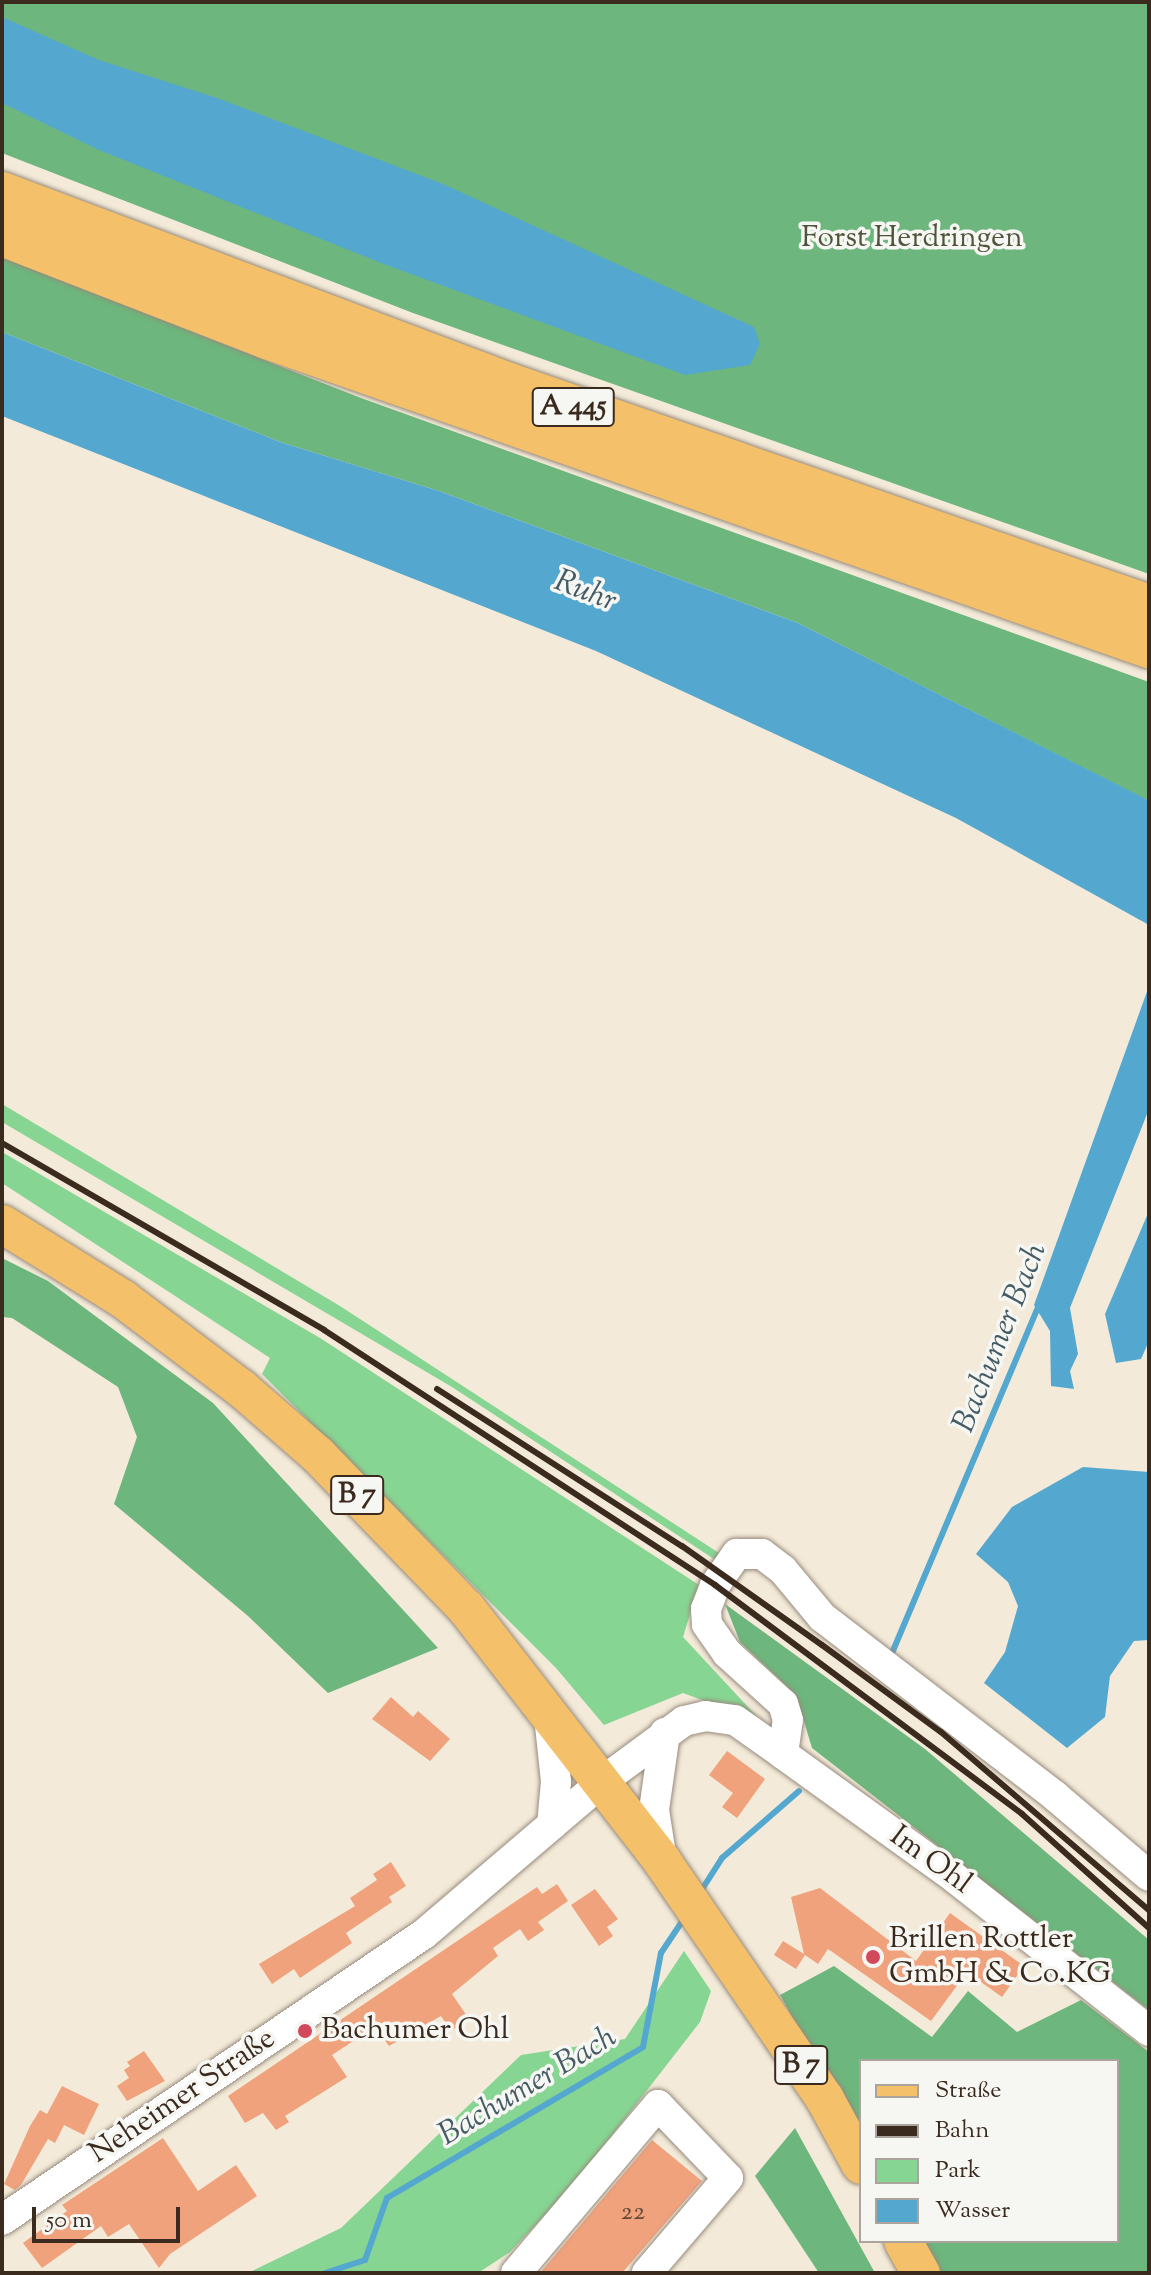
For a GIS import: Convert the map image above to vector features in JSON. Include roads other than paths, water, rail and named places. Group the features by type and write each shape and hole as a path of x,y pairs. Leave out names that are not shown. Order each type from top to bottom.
{"highway":[{"name":"A 445","path":"2,194 495,380 1149,607"},
{"name":"A 445","path":"2,234 310,353 1149,646"}],"main road":[{"name":"B 7","path":"2,1224 123,1299 318,1455 466,1608 604,1780 662,1861 825,2099 859,2161"},
{"path":"904,2243 921,2273"}],"street":[{"path":"783,1754 788,1720 783,1704 727,1653 707,1624 706,1609 715,1585 737,1554 762,1554 783,1570 822,1617 1055,1796 1149,1876"},
{"path":"547,1708 556,1782 552,1825"},
{"name":"Neheimer Straße","path":"2,2220 424,1934 604,1780 684,1721 720,1715 783,1754"},
{"path":"662,1861 654,1810 665,1733"},
{"name":"Im Ohl","path":"783,1754 956,1879 1149,2031"},
{"path":"516,2273 658,2105 728,2178 647,2273"}],"water":[{"path":"2,17 99,60 220,99 443,184 754,327 760,344 750,365 685,375 381,263 99,150 2,103"},
{"name":"Ruhr","path":"2,332 283,443 439,491 798,623 1142,797 1149,801 1149,925 956,818 596,651 2,416"},
{"path":"1149,986 1149,1109 1070,1308 1078,1354 1070,1371 1074,1389 1051,1386 1050,1331 1034,1305"},
{"path":"1149,1211 1149,1341 1141,1359 1116,1363 1105,1314"},
{"path":"1083,1467 1149,1472 1149,1640 1134,1641 1110,1676 1105,1717 1067,1748 984,1683 1005,1652 1018,1606 1008,1582 976,1554 1012,1507"}],"waterway":[{"name":"Bachumer Bach","path":"892,1653 1040,1303"},
{"name":"Bachumer Bach","path":"699,1894 722,1858 799,1791"},
{"name":"Bachumer Bach","path":"325,2273 365,2260 387,2198 643,2047 661,1953 685,1917"}],"railway":[{"path":"2,1143 324,1330 715,1585 1022,1814 1149,1928"},
{"path":"437,1389 682,1546 941,1732 1149,1910"}],"place":[{"name":"Brillen Rottler GmbH & Co.KG","path":"873,1957"},
{"name":"Bachumer Ohl","path":"305,2031"}],"park label":[{"name":"Forst Herdringen","path":"912,239"}]}
